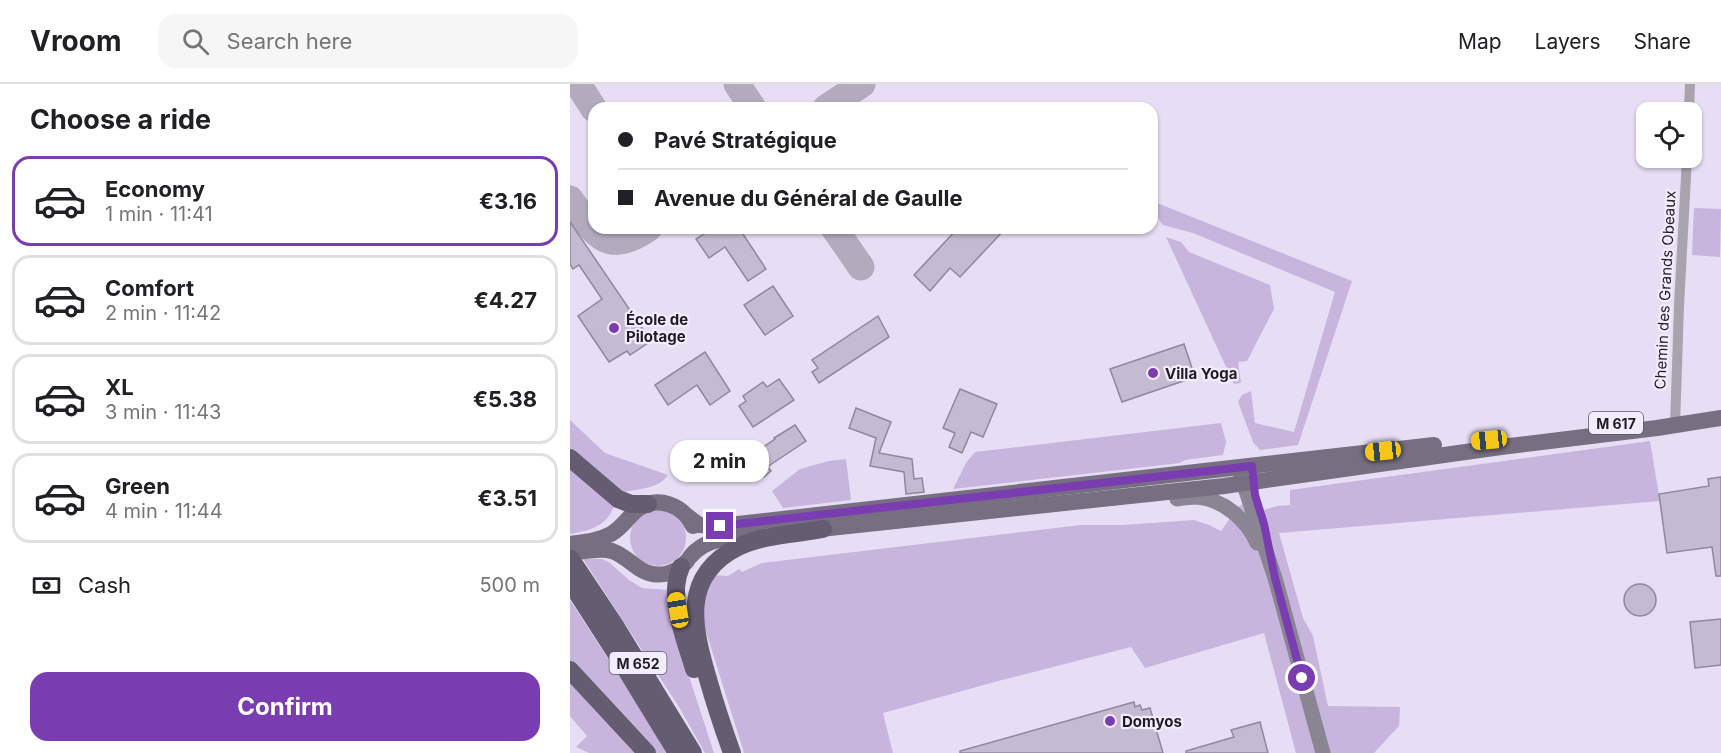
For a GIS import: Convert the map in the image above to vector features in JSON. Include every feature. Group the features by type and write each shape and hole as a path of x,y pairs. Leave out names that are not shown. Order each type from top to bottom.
{"highway":[{"path":"570,458 618,499 631,504 648,504"},
{"path":"732,753 706,673 695,625 698,592 713,564 740,546 823,529"},
{"name":"M 652","path":"570,558 576,578 614,649 677,753"},
{"path":"686,562 676,580 675,594 682,627 722,753"},
{"name":"M 652","path":"576,578 651,683 693,753"},
{"path":"570,670 647,753"}],"main road":[{"name":"M 617","path":"1675,420 1721,410"},
{"name":"M 617","path":"686,562 699,548 719,540 742,536 1093,500 1511,437 1675,420 1721,418"},
{"name":"M 617","path":"687,516 699,525 720,526 1247,475"},
{"path":"1247,475 1323,753"},
{"path":"1093,500 1125,502 1197,497 1224,507 1245,523 1254,536 1284,609"},
{"path":"570,544 591,541 608,535 637,510 648,504 657,503 669,504 681,510 692,523 695,536 695,545 686,562 670,573 657,575 644,572 620,555 610,551 570,553"},
{"path":"628,520 623,545 633,564"}],"street":[{"path":"1689,102 1690,84"},
{"name":"Chemin des Grands Obeaux","path":"1675,420 1687,168"}],"shaded area":[{"path":"1158,203 1352,281 1298,445 1260,450 1253,442 1238,402 1242,395 1251,391 1255,423 1294,432 1335,292 1193,233 1163,225 1158,218"},
{"path":"1694,208 1721,209 1720,257 1692,255"},
{"path":"1166,237 1181,242 1189,252 1270,285 1274,309 1247,361 1238,362 1241,383 1234,384"},
{"path":"570,420 605,453 668,475 653,486 621,493 570,448"},
{"path":"1221,423 1226,442 1223,455 1185,460 1180,463 953,489 966,463 975,452"},
{"path":"1650,441 1660,501 1279,533 1303,618 1313,636 1328,706 1400,707 1399,726 1374,753 1296,753 1264,633 1145,668 1131,647 883,713 893,753 744,753 702,619 703,594 713,575 728,576 739,569 742,572 762,563 1081,525 1123,525 1194,520 1221,531 1238,507 1245,503 1250,514 1277,506 1290,505 1290,490"},
{"path":"846,459 851,500 783,508 772,491 800,469"},
{"path":"570,466 614,505 602,523 591,529 570,534"},
{"path":"652,510 664,510 674,514 682,522 686,538 682,554 674,562 664,566 652,566 642,562 634,554 630,544 630,532 634,522 642,514"},
{"path":"583,559 602,559 642,588 668,590 683,658 714,753 705,753 679,707"},
{"path":"570,600 647,719 666,753 654,753 570,662"},
{"path":"570,679 639,753 589,753 576,747 587,736 570,716"}],"building":[{"name":"École de Pilotage","path":"570,222 651,341 630,355 627,351 609,362 578,316 602,299 579,265 573,269 570,264"},
{"path":"704,234 743,234 766,269 748,281 725,247 709,258 696,239"},
{"path":"952,234 1000,234 960,277 950,268 930,291 914,275"},
{"path":"773,286 793,316 765,335 744,305"},
{"path":"878,316 889,337 819,383 812,372 818,368 812,360"},
{"name":"Villa Yoga","path":"1184,344 1195,377 1122,402 1110,369"},
{"path":"705,352 730,391 710,405 697,385 668,405 655,385"},
{"path":"779,379 794,400 753,427 739,406 746,401 743,396 763,382 767,387"},
{"path":"960,389 997,404 983,437 971,432 962,453 949,447 955,433 943,428"},
{"path":"856,408 891,422 879,453 912,459 914,479 922,478 924,492 906,494 904,472 870,466 876,438 849,428"},
{"path":"795,425 806,441 770,465 768,467 771,471 764,477 749,457"},
{"path":"1721,477 1721,576 1716,576 1712,547 1667,553 1659,494 1709,486 1708,479"},
{"path":"1640,584 1651,589 1656,600 1651,611 1640,616 1629,611 1624,600 1629,589"},
{"path":"1721,619 1721,665 1695,668 1690,622"},
{"name":"Domyos","path":"1134,702 1135,707 1140,705 1142,710 1150,708 1163,753 960,753 960,751"},
{"name":"Domyos","path":"1260,722 1268,753 1186,753 1186,751 1234,737 1231,730"}],"taxiway":[{"path":"578,84 590,102"},
{"path":"737,84 749,102"},
{"path":"835,102 862,84"},
{"path":"570,199 588,224"},
{"path":"597,234 611,241 622,241 639,234"},
{"path":"838,234 861,267"}],"place":[{"name":"École de Pilotage","path":"614,328"},
{"name":"Villa Yoga","path":"1153,373"},
{"name":"Domyos","path":"1110,721"}],"route":[{"path":"720,526 1252,466 1255,495 1302,678"}]}
